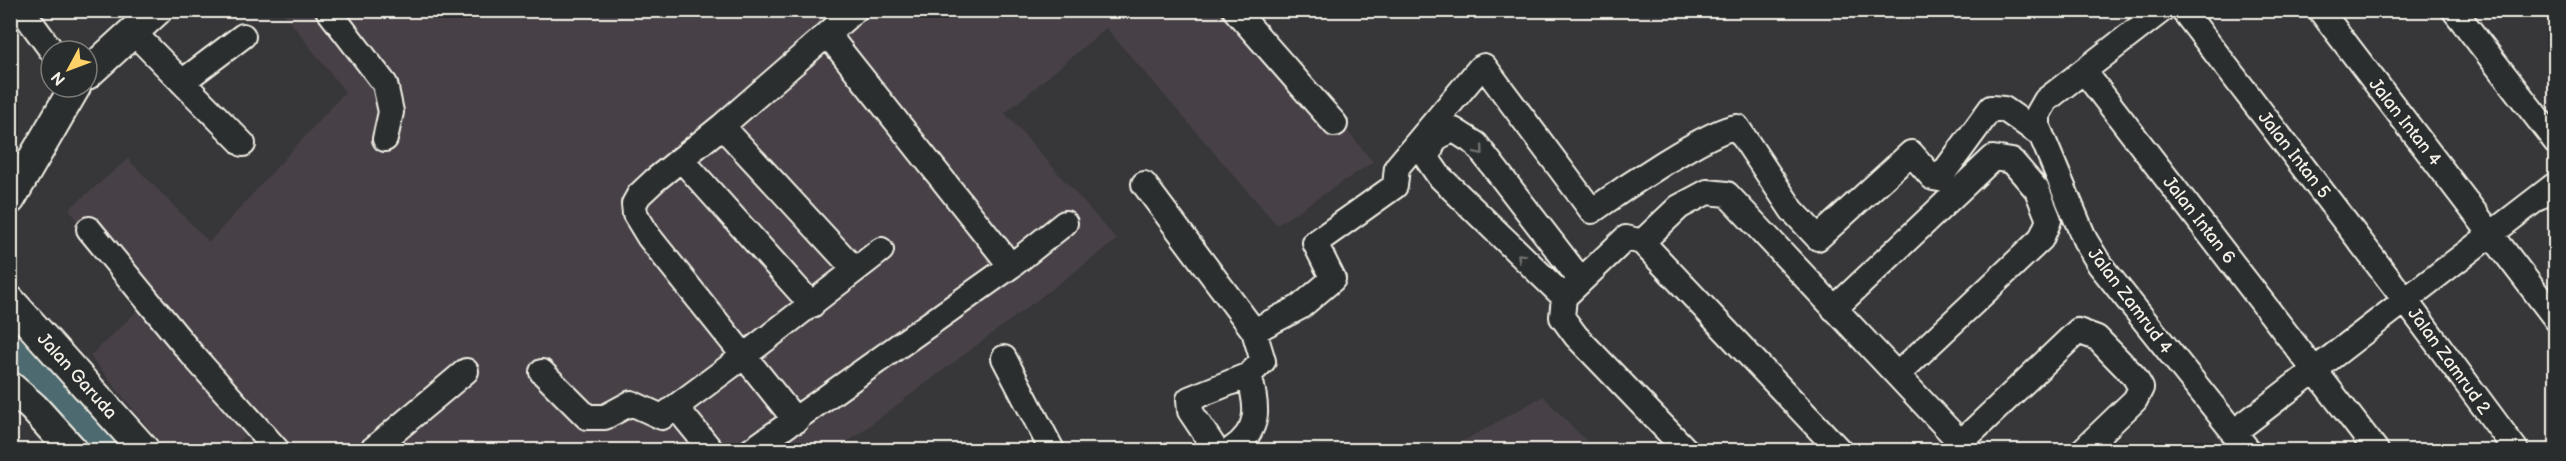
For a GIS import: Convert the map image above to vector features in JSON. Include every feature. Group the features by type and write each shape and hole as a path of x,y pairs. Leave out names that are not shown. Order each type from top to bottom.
{"main road":[{"path":"99,63 157,10"},
{"path":"12,202 68,99"},
{"name":"Jalan Garuda","path":"10,301 144,450"},
{"path":"10,387 33,407 72,450"}],"street":[{"path":"22,10 43,39"},
{"path":"328,10 385,84 392,112 385,139"},
{"path":"796,421 649,237 634,214 634,204 639,195 855,10"},
{"path":"1235,10 1335,124"},
{"name":"Jalan Zamrud 4","path":"2162,10 2046,100 2038,114 2040,134 2085,240 2100,265 2241,442 2314,370 2556,184"},
{"name":"Jalan Intan 5","path":"2183,10 2405,300"},
{"name":"Jalan Intan 4","path":"2320,10 2556,319"},
{"path":"2454,10 2556,142"},
{"path":"133,32 243,144"},
{"path":"828,35 1011,266"},
{"path":"182,82 243,36"},
{"path":"1254,331 1300,307 1334,279 1315,243 1395,186 1397,166 1484,66 1592,212 1690,148 1727,127 1737,127 1792,210 1818,238 1911,153 1933,178 1939,179 1991,108 2004,109 2040,134"},
{"name":"Jalan Intan 6","path":"2084,71 2376,450"},
{"path":"722,126 855,270"},
{"path":"1454,130 1476,144 1572,288 1439,176 1428,160 1433,141 1437,136 1454,130"},
{"path":"1834,309 1993,158 2012,161 2037,190 2049,220 2041,239 1897,375"},
{"path":"681,159 812,305"},
{"path":"1144,184 1254,331 1263,361 1249,375 1189,399 1190,411 1216,450"},
{"path":"1642,242 1679,207 1707,192 1727,194 1897,375 1957,446 2078,331 2097,338 2134,376 2141,388 2135,400 2083,450"},
{"path":"752,450 796,421 1011,266 1065,223"},
{"path":"89,229 190,352 277,450"},
{"path":"1686,450 1576,336 1562,317 1572,288 1626,238 1642,242 1839,450"},
{"path":"542,372 587,417 605,417 630,403 662,417 812,305 881,250"},
{"name":"Jalan Zamrud 2","path":"2405,300 2516,450"},
{"path":"1004,358 1052,450"},
{"path":"372,450 466,371"},
{"path":"1236,447 1253,428 1254,395 1249,375"},
{"path":"676,407 711,450"}],"shaded area":[{"path":"281,10 1248,11 1373,162 1277,225 1106,28 1005,113 1117,240 837,450 289,450 265,418 229,450 166,450 90,356 139,309 69,209 128,159 209,242 345,92"},
{"path":"1543,396 1595,450 1447,450"}],"waterway":[{"path":"10,352 105,450"}]}
